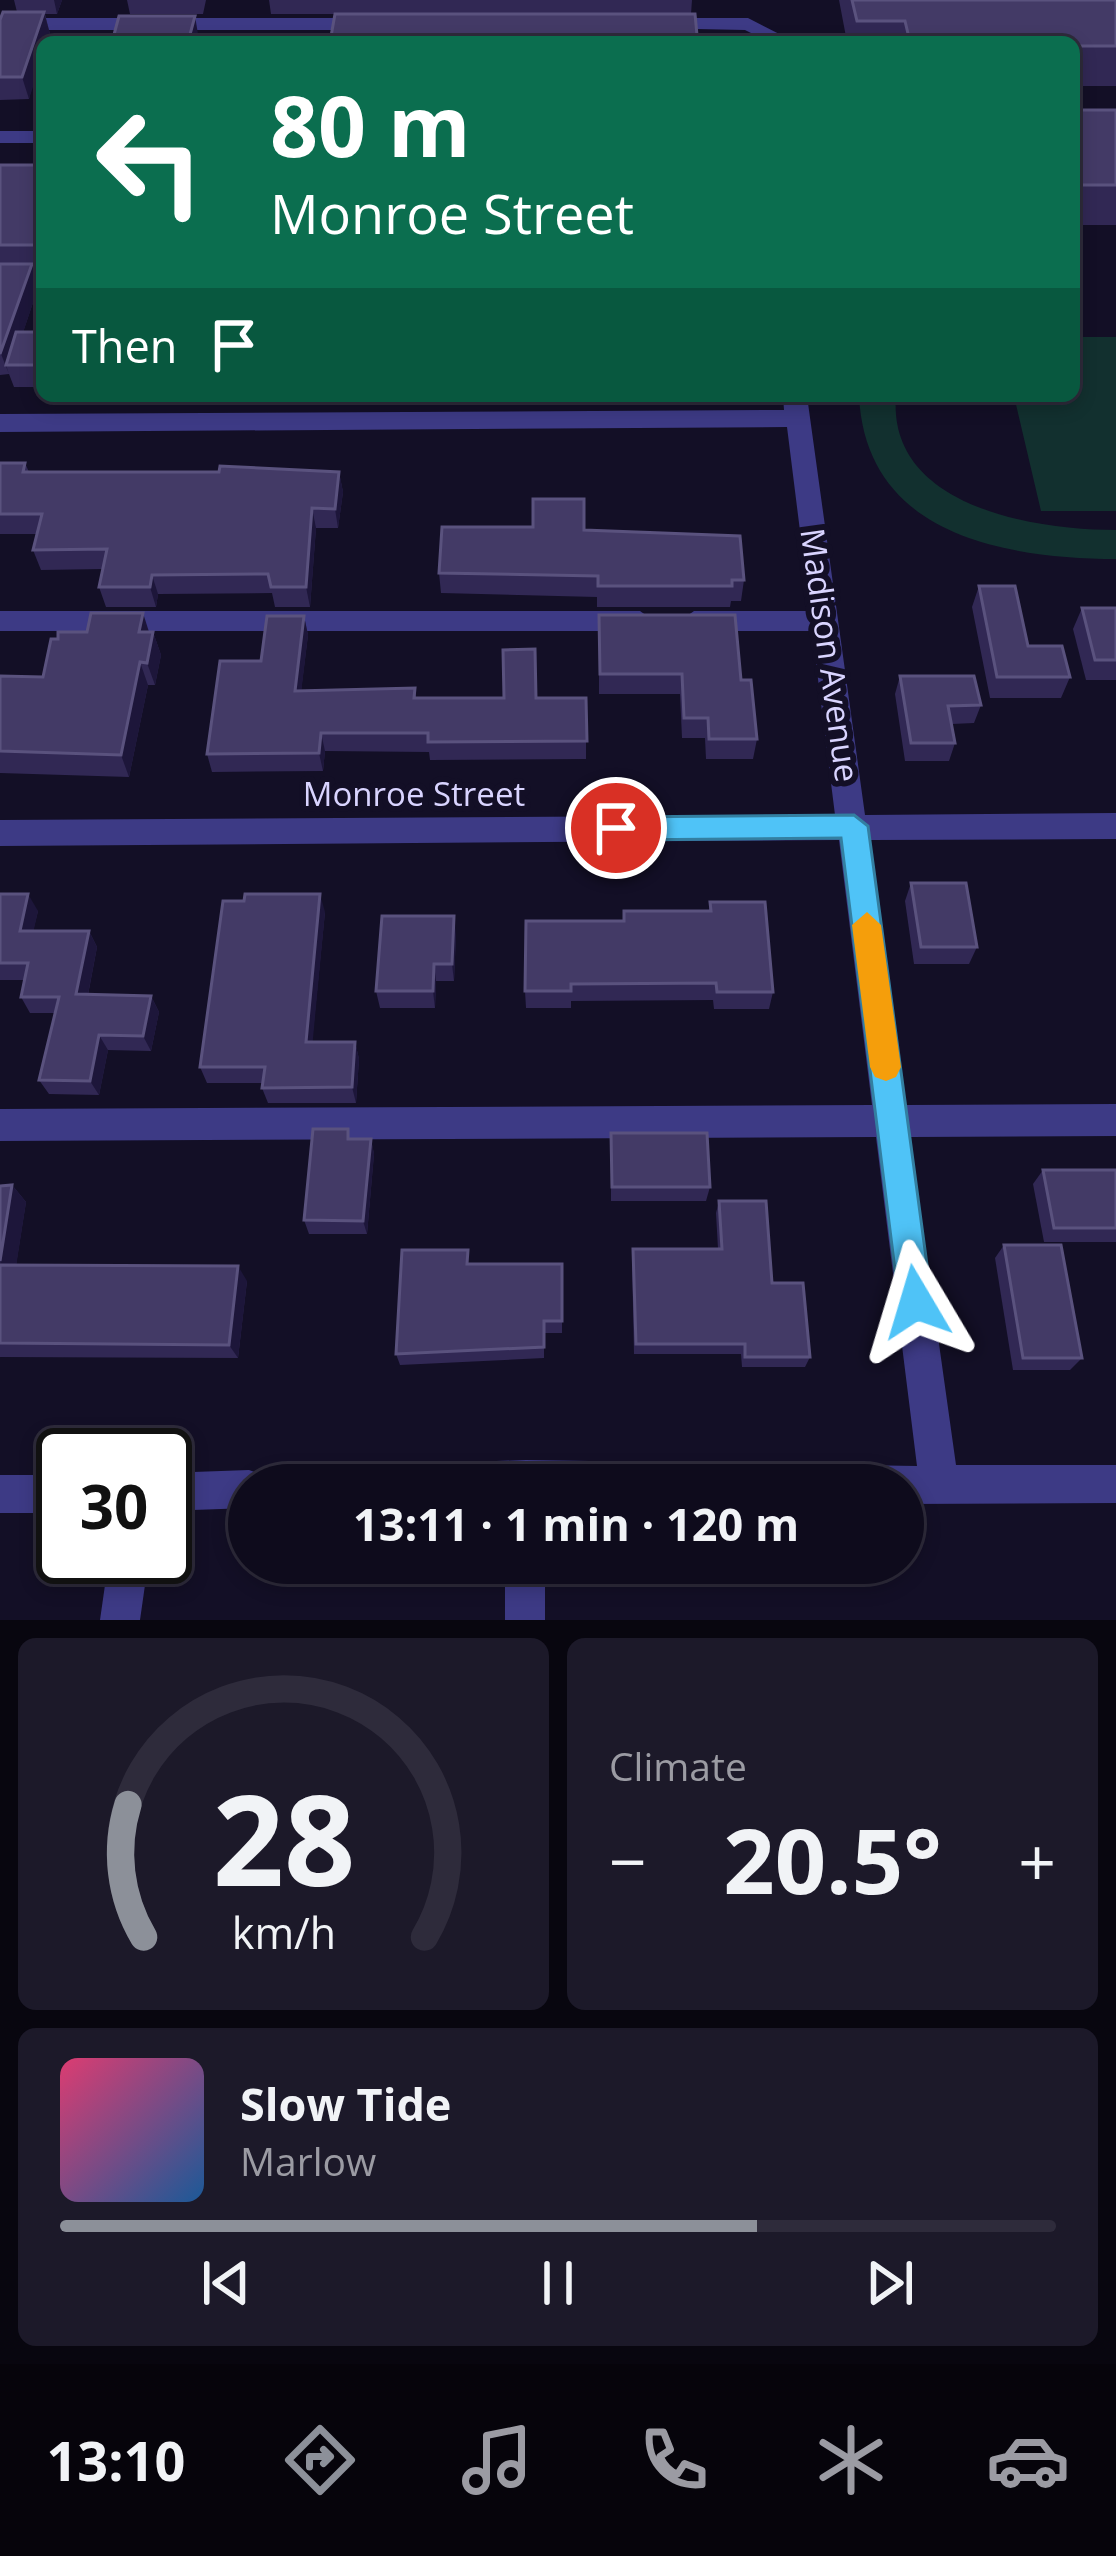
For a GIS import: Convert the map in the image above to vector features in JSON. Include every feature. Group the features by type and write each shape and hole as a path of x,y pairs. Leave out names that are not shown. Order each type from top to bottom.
{"street":[{"path":"631,24 749,33 745,0"},
{"path":"0,24 397,24"},
{"path":"0,137 36,137"},
{"path":"0,274 36,274"},
{"path":"0,423 796,407"},
{"name":"Madison Avenue","path":"796,407 892,1119 914,1464"},
{"path":"0,621 826,621"},
{"name":"Monroe Street","path":"0,833 1116,826"},
{"path":"0,1124 1116,1120"},
{"path":"924,1485 1116,1484"},
{"path":"192,1491 228,1490"},
{"path":"0,1494 36,1494"},
{"path":"120,1620 125,1584"},
{"path":"525,1584 525,1620"}],"green space":[{"path":"1080,337 1116,337 1116,511 1041,511 1015,402 1080,402"},
{"path":"860,402 897,402 900,434 915,464 940,487 1008,517 1116,530 1116,559 1030,553 948,530 914,509 886,480 867,443"}],"building":[{"path":"852,0 1116,0 1116,46 1080,46 1080,36 909,36 905,21 857,21"},
{"path":"3,12 44,12 22,77 0,77"},
{"path":"335,14 695,14 697,35 620,36 331,36"},
{"path":"119,16 195,16 190,36 114,36"},
{"path":"1080,110 1116,110 1116,185 1080,185"},
{"path":"0,165 36,165 36,245 0,245"},
{"path":"0,264 32,264 0,354"},
{"path":"16,332 36,332 36,365 6,365"},
{"path":"0,463 25,463 23,472 219,472 220,466 339,472 335,509 312,508 306,587 271,587 268,574 152,575 150,587 99,587 107,549 33,550 42,514 0,514"},
{"path":"533,499 584,499 584,530 740,536 744,580 732,580 732,586 598,586 598,576 439,573 442,527 533,527"},
{"path":"979,586 1015,586 1028,646 1062,646 1070,677 997,677"},
{"path":"1082,608 1116,608 1116,660 1095,660"},
{"path":"91,613 143,613 139,632 153,632 147,663 140,662 121,755 0,751 0,676 43,677 51,639 58,639 58,632 87,632"},
{"path":"599,615 735,615 741,680 751,680 757,739 709,739 708,718 684,718 682,674 600,674"},
{"path":"267,616 304,616 295,691 415,688 414,698 504,698 503,650 535,649 536,698 586,698 587,741 428,742 428,733 321,733 319,753 207,754 220,661 261,661"},
{"path":"900,676 974,676 981,705 948,706 955,743 911,743"},
{"path":"911,883 966,883 977,947 921,947"},
{"path":"0,894 28,894 20,931 89,931 76,994 151,996 143,1036 99,1035 90,1081 39,1080 59,997 21,997 28,963 0,963"},
{"path":"245,894 320,894 306,1042 355,1042 352,1087 262,1088 265,1067 200,1067 223,901 244,901"},
{"path":"710,902 765,902 773,992 717,992 716,983 571,984 571,991 525,991 526,921 624,921 624,911 711,911"},
{"path":"382,916 454,916 452,964 434,964 433,991 376,991"},
{"path":"313,1129 348,1129 348,1139 371,1139 363,1221 304,1220"},
{"path":"611,1133 707,1133 710,1187 612,1187"},
{"path":"1043,1170 1116,1170 1116,1228 1054,1228"},
{"path":"12,1185 0,1261 0,1186"},
{"path":"719,1201 766,1201 772,1283 803,1283 810,1357 745,1357 745,1344 636,1344 633,1249 722,1249"},
{"path":"1004,1245 1061,1245 1082,1358 1023,1358"},
{"path":"402,1250 468,1250 467,1264 562,1264 562,1321 544,1321 544,1347 396,1354"},
{"path":"0,1265 238,1266 229,1345 0,1343"}],"slow traffic":[{"path":"867,925 886,1067"}],"route":[{"path":"616,828 854,826 916,1302"}]}
